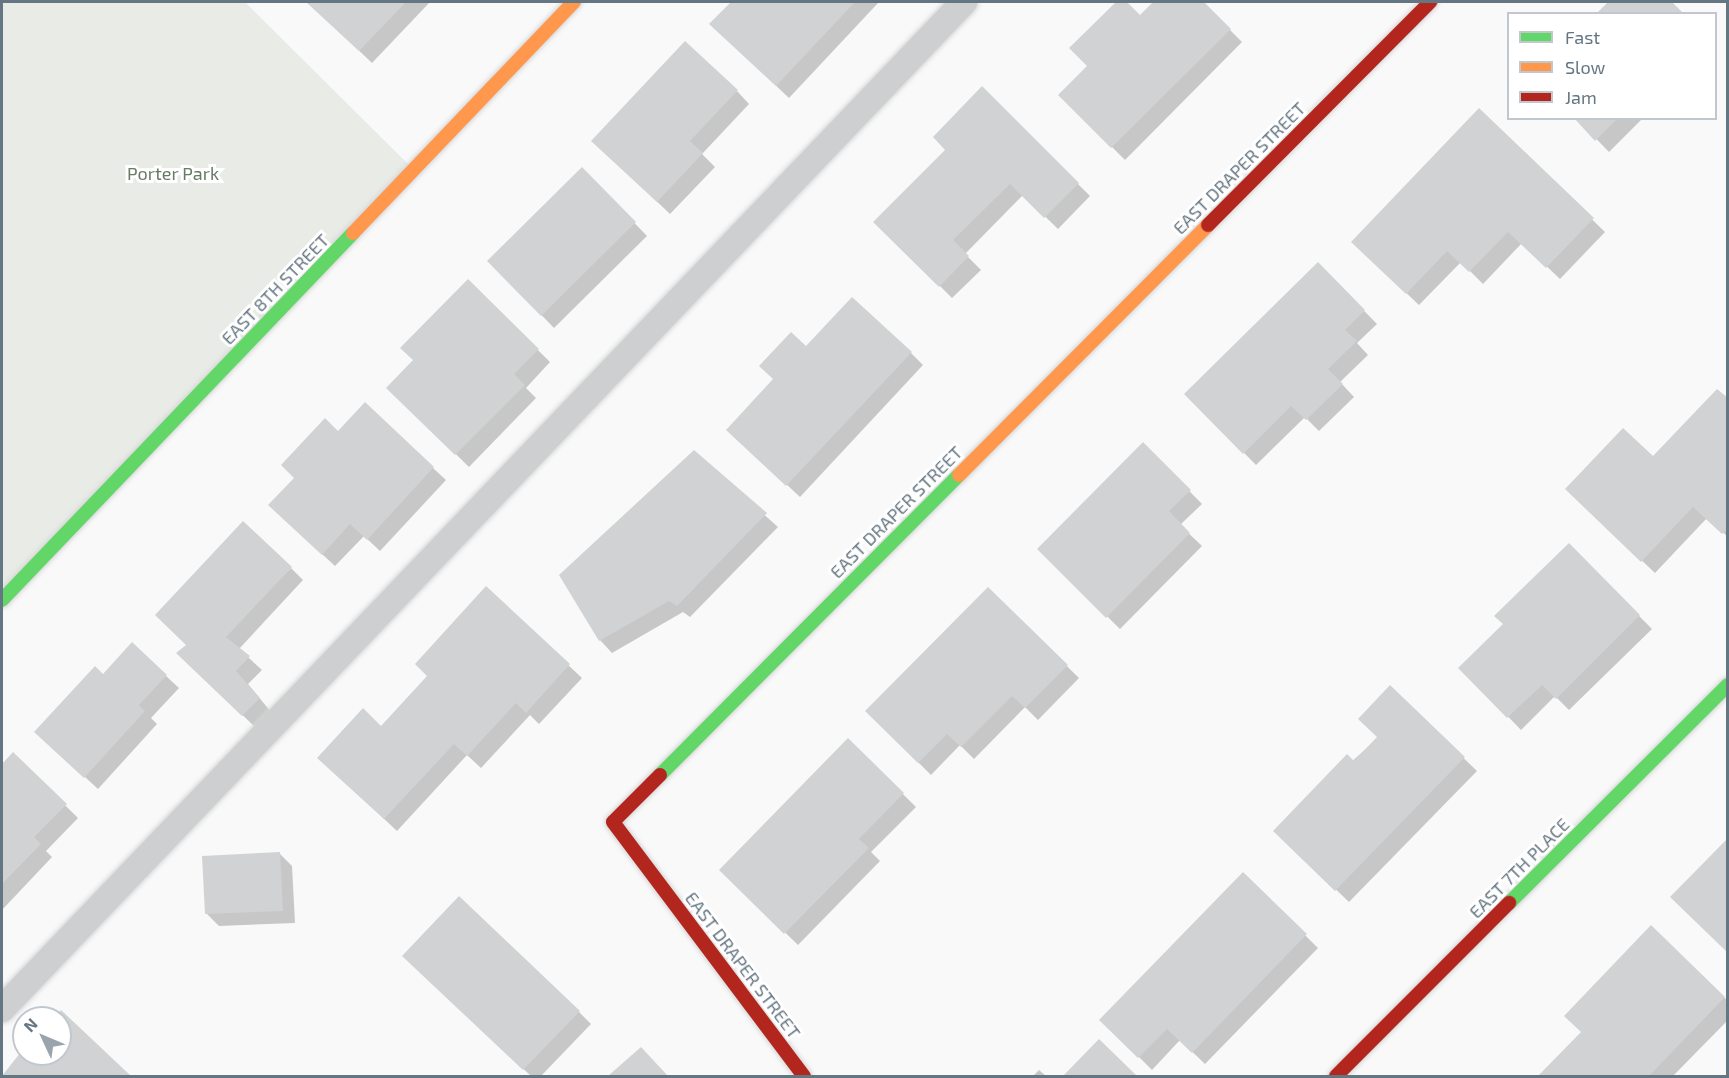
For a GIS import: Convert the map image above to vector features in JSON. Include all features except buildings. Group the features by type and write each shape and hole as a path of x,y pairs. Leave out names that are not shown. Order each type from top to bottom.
{"street":[{"name":"EAST 8TH STREET","path":"2,600 574,2"},
{"name":"EAST DRAPER STREET","path":"804,1077 613,822 1430,2"},
{"name":"EAST 7TH PLACE","path":"1336,1077 1728,686"}],"lane":[{"path":"2,1010 964,2"}],"green space":[{"name":"Porter Park","path":"2,2 245,2 414,170 2,600"}],"traffic: fast":[{"path":"2,600 353,233"},
{"path":"660,775 959,475"},
{"path":"1509,903 1728,685"}],"traffic: slow":[{"path":"353,233 574,2"},
{"path":"959,475 1208,225"}],"traffic: jam":[{"path":"1208,225 1430,2"},
{"path":"660,775 613,822 804,1076"},
{"path":"1336,1076 1509,903"}]}
